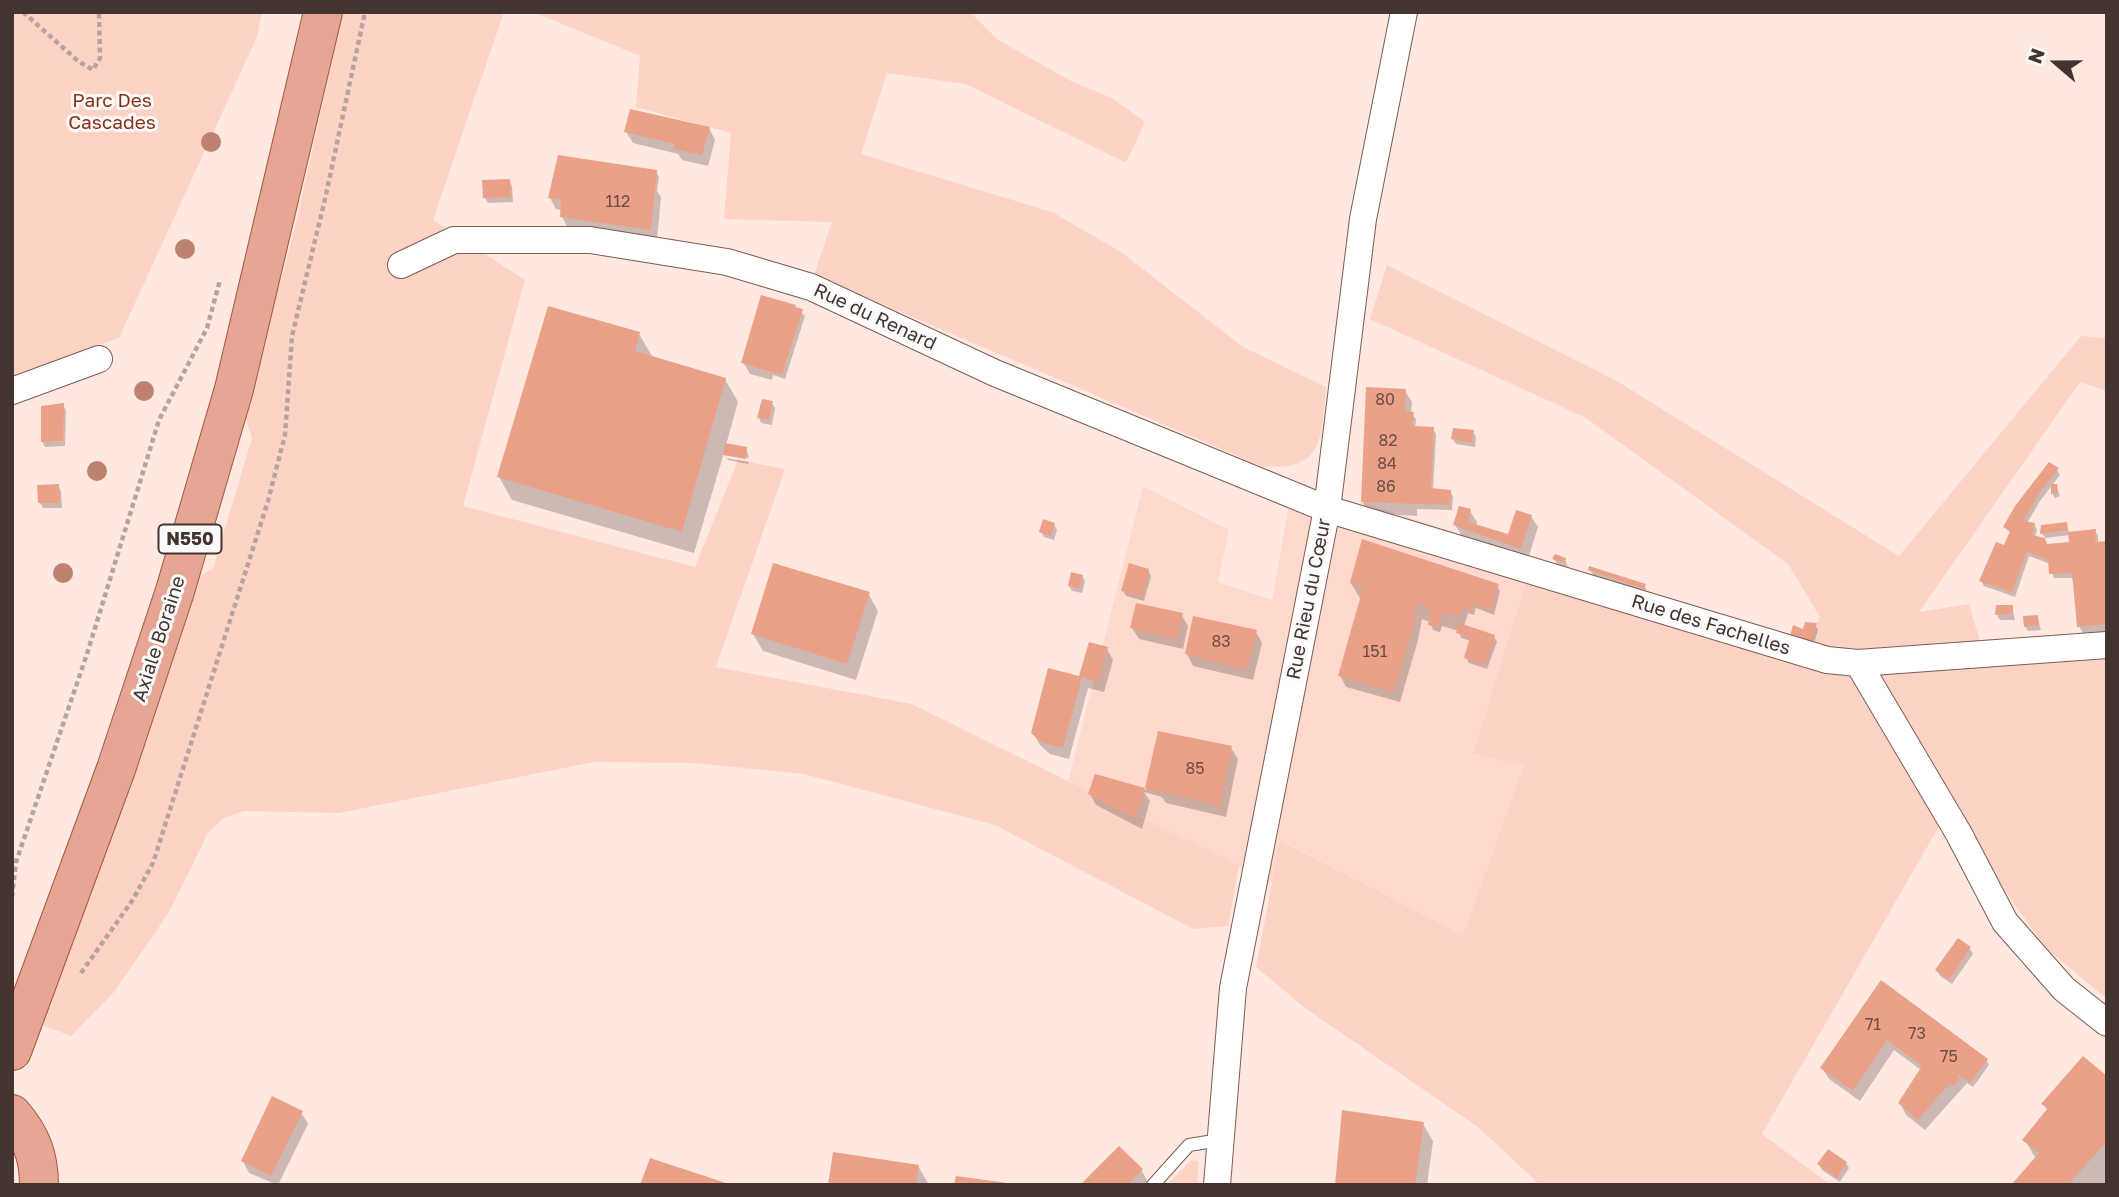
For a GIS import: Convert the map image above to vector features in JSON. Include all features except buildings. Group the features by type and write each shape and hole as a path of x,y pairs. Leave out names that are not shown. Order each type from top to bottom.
{"main road":[{"name":"Axiale Boraine","path":"12,1051 116,769 175,591 234,389 323,12"},
{"path":"12,1114 29,1135 38,1158 39,1185"}],"street":[{"name":"Rue Rieu du Cœur","path":"1217,1185 1233,988 1327,509 1363,219 1404,12"},
{"name":"Rue du Renard","path":"401,265 454,240 590,240 727,262 811,287 995,373 1327,509"},
{"path":"12,391 99,359"},
{"name":"Rue des Fachelles","path":"1327,509 1827,660 1858,663 2107,645"},
{"path":"1858,663 1959,834 2005,922 2064,989 2107,1023"}],"lane":[{"path":"1153,1185 1189,1145 1220,1140"}],"path":[{"path":"23,12 78,61 93,70 100,58 99,12"},
{"path":"78,977 132,901 153,863 268,502 285,435 292,336 365,12"},
{"path":"12,897 16,862 88,654 159,420 207,328 221,276"}],"shaded area":[{"path":"1143,486 1229,530 1218,582 1272,600 1289,505 1365,503 1533,558 1473,752 1524,765 1463,935 1281,840 1272,883 1068,782"}],"green space":[{"name":"Parc Des Cascades","path":"12,12 262,12 257,37 119,338 12,376"},
{"path":"343,12 504,12 433,220 525,280 463,506 695,567 738,460 785,469 716,667 912,704 1239,866 1228,926 1193,929 995,825 804,774 694,763 594,762 339,813 244,811 224,818 208,833 168,914 114,992 71,1036 40,1024 197,578 213,568 252,438 244,414 295,228"},
{"path":"533,12 970,12 998,40 1071,81 1112,98 1145,122 1126,163 966,84 887,73 861,154 1052,212 1121,252 1243,347 1326,387 1323,421 1316,448 1297,464 1282,467 1261,466 814,275 832,222 724,219 731,133 636,107 640,56"},
{"path":"1387,265 1617,381 1899,556 2081,336 2107,338 2107,391 2080,382 1919,612 1969,604 1982,648 2107,632 2107,999 2047,949 2004,890 1953,802 1762,1134 1831,1185 1540,1185 1478,1127 1305,1008 1256,967 1280,840 1463,935 1524,765 1473,753 1533,558 1809,640 1820,617 1788,564 1586,418 1370,319"},
{"path":"1191,1160 1199,1161 1197,1185 1167,1185"}]}
